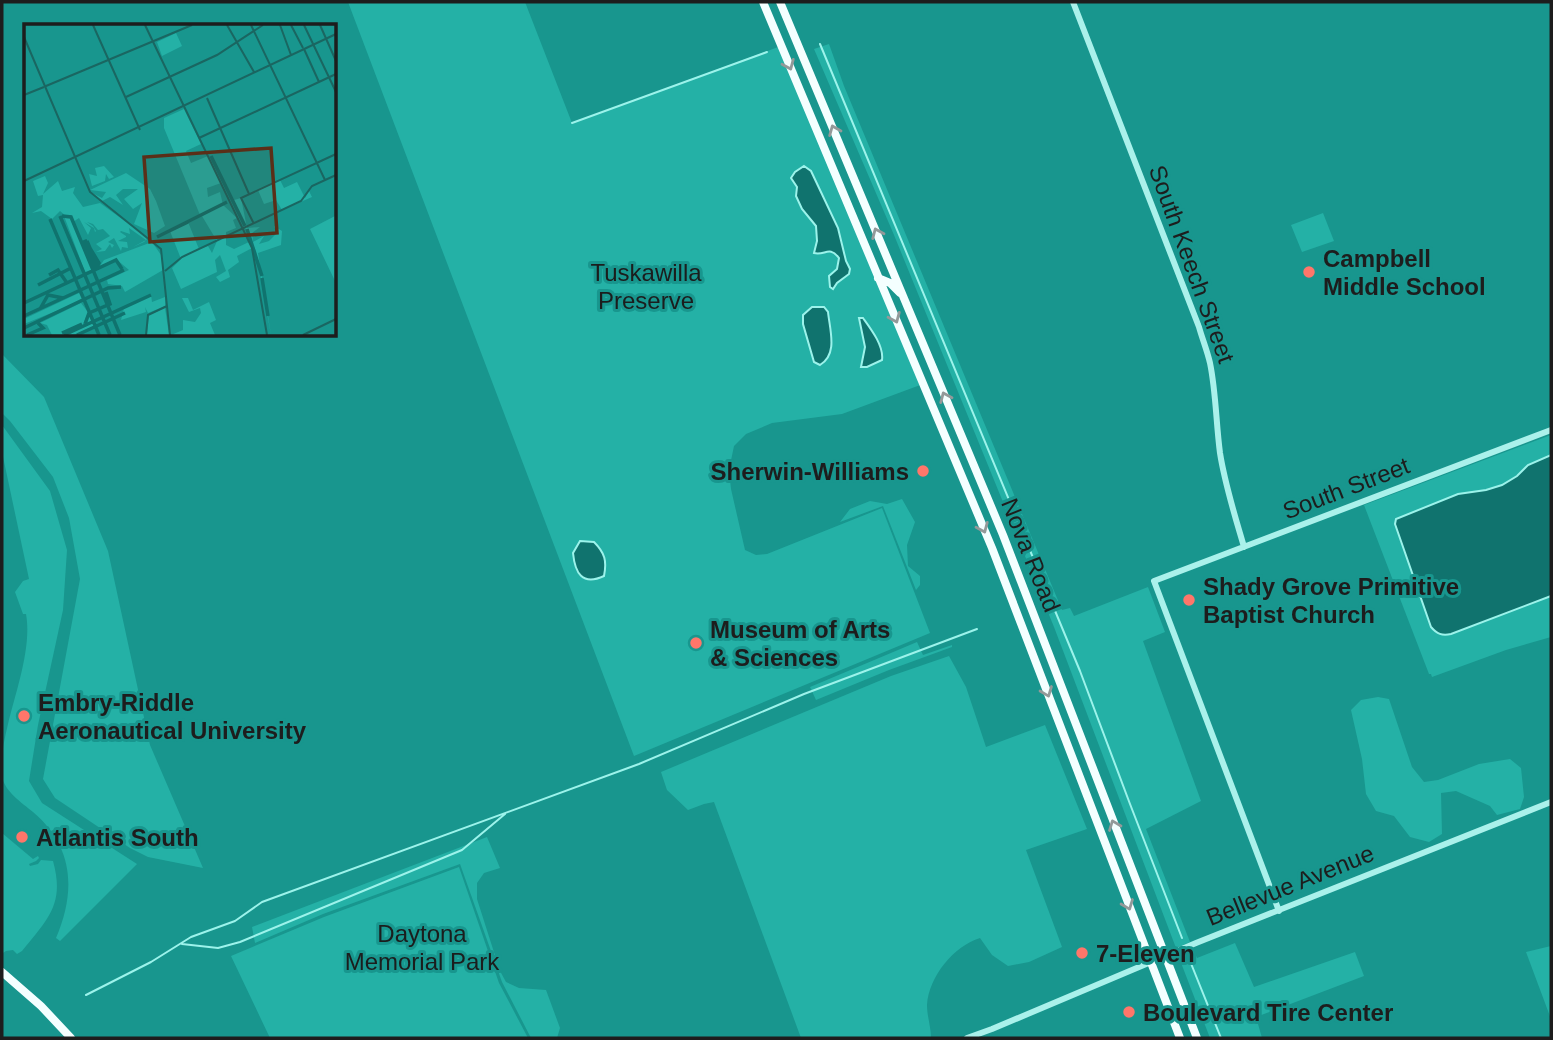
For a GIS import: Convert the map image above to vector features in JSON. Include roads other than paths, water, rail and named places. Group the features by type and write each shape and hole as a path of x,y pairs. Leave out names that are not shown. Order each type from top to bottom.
{"main road":[{"path":"765,2 778,8 781,5"},
{"name":"Nova Road","path":"765,2 996,560 1180,1038"},
{"name":"Nova Road","path":"781,5 1033,612 1197,1038"},
{"path":"769,17 792,31"},
{"path":"869,255 884,270 893,273"},
{"path":"878,278 890,283 902,295"},
{"path":"944,435 955,439 966,448"},
{"path":"2,972 41,1006 71,1038"}],"street":[{"name":"South Keech Street","path":"1073,2 1199,327 1213,382 1215,418 1229,498 1244,547"},
{"name":"South Street","path":"1279,911 1154,581 1551,430"},
{"name":"Bellevue Avenue","path":"967,1038 1551,802"}],"water":[{"path":"804,166 811,171 838,228 850,269 849,274 833,289 830,287 829,276 837,269 839,258 830,251 814,253 817,241 816,226 802,209 796,196 797,187 791,178"},
{"path":"812,307 824,307 828,312 832,342 829,355 820,365 814,362 803,324 803,315"},
{"path":"859,318 863,318 873,332 882,355 882,360 867,367 861,367 865,347"},
{"path":"1551,455 1551,596 1451,634 1438,633 1431,627 1395,524 1396,519 1458,494 1502,485 1528,465"},
{"path":"580,541 594,542 601,550 605,562 604,576 590,579 578,572 573,553"}],"waterway":[{"path":"820,44 1080,671 1182,938"},
{"path":"572,123 767,52"},
{"path":"86,995 151,962 191,937 235,921 262,902 639,764 804,694 977,629"},
{"path":"182,944 218,948 240,942 462,850 505,814"},
{"path":"1190,961 1221,1038"}],"place":[{"name":"Campbell Middle School","path":"1309,272"},
{"name":"Sherwin-Williams","path":"923,471"},
{"name":"Shady Grove Primitive Baptist Church","path":"1189,600"},
{"name":"Museum of Arts & Sciences","path":"696,643"},
{"name":"Embry-Riddle Aeronautical University","path":"24,716"},
{"name":"Atlantis South","path":"22,837"},
{"name":"7-Eleven","path":"1082,953"},
{"name":"Boulevard Tire Center","path":"1129,1012"}],"park label":[{"name":"Tuskawilla Preserve","path":"646,286"},
{"name":"Daytona Memorial Park","path":"422,947"}]}
